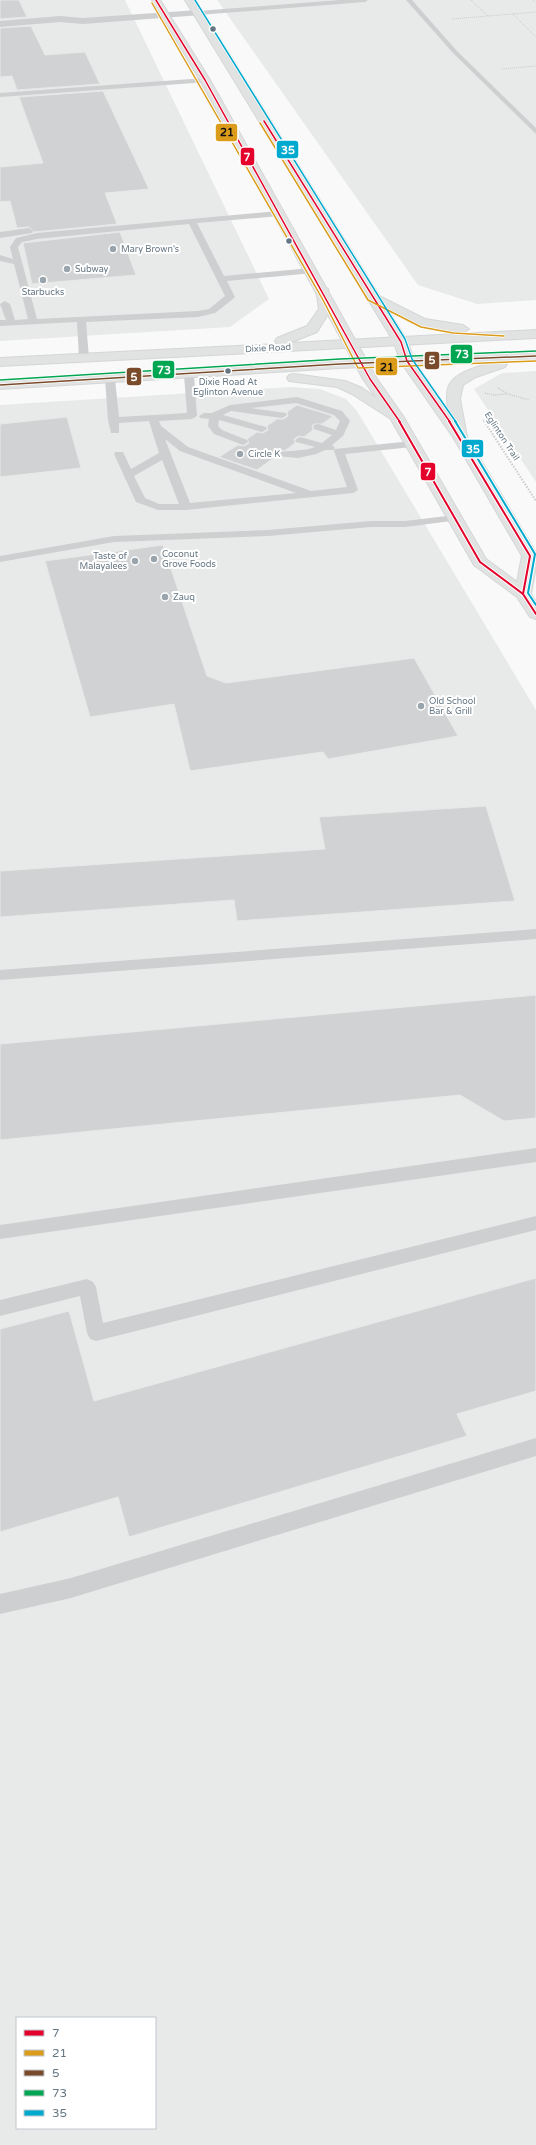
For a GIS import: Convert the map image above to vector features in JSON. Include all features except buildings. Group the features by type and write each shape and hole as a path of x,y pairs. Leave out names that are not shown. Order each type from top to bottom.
{"main road":[{"path":"193,7 371,296 401,342 407,361 460,437 530,556 523,594"},
{"path":"161,8 205,80 278,214 322,289 361,364 396,416 480,562 523,594 536,614"},
{"path":"227,350 281,341 303,334 312,329 325,309 322,289"},
{"path":"371,296 422,322 453,328 536,333"},
{"name":"Dixie Road","path":"0,362 351,345 536,333"},
{"path":"460,437 452,393 457,384 466,376 530,356"},
{"name":"Dixie Road","path":"0,385 407,361 530,356"},
{"path":"189,375 317,380 340,384 357,392 396,416"}],"street":[{"path":"0,24 60,19 83,21 161,8 193,7"}],"lane":[{"path":"193,7 273,0"},
{"path":"193,7 365,0"},
{"path":"409,0 455,52 536,132"},
{"path":"0,95 205,80"},
{"path":"33,321 14,245 16,241 23,238 178,222 278,214"},
{"path":"0,235 150,220 178,222"},
{"path":"0,323 205,313 212,310 230,297 192,221"},
{"path":"0,258 19,264"},
{"path":"221,279 311,271"},
{"path":"5,304 11,322"},
{"path":"81,319 84,358"},
{"path":"189,375 192,416"},
{"path":"110,379 115,431"},
{"path":"214,416 230,408 277,401 306,402 343,416 344,421 339,434 324,447 310,454 297,456 280,454"},
{"path":"230,408 282,415"},
{"path":"114,420 214,416 262,429"},
{"path":"214,416 213,426 218,432 243,442"},
{"path":"154,418 164,454 186,507"},
{"path":"318,427 339,434"},
{"path":"158,428 184,448 312,495"},
{"path":"300,440 339,451 412,444"},
{"path":"119,454 140,500 149,505 158,507 186,507 353,490 339,451"},
{"path":"128,475 164,454"},
{"path":"0,559 114,539 268,533 371,524 405,524 456,518"},
{"path":"0,976 536,934"},
{"path":"0,1232 536,1155"},
{"path":"0,1308 87,1287 96,1333 536,1223"},
{"path":"0,1604 71,1588 536,1447"}],"path":[{"path":"471,0 488,16"},
{"path":"533,0 536,3"},
{"path":"427,19 453,20 536,12"},
{"path":"513,14 536,37"},
{"path":"492,386 508,394 529,400"},
{"name":"Eglinton Trail","path":"481,417 536,501"}],"shaded area":[{"path":"0,0 125,0 269,299 230,327 0,341"},
{"path":"217,0 536,0 536,300 477,304 418,285"},
{"path":"536,371 536,482 474,389 502,373"},
{"path":"290,387 320,389 346,399 357,411 536,710 536,2145 0,2145 0,405"}],"transit line":[{"name":"7","path":"156,0 205,80 370,379 396,416 480,562 523,594 536,614"},
{"name":"35","path":"195,0 405,339 412,359 464,434 535,554 528,593 536,605"},
{"name":"21","path":"152,3 323,300 358,368 536,361"},
{"name":"7","path":"264,121 401,342 407,361 460,437 530,556 523,594"},
{"name":"21","path":"260,123 368,300 421,327 453,333 504,336"},
{"name":"73","path":"0,380 340,359 536,351"},
{"name":"5","path":"0,385 340,364 536,356"}],"place":[{"name":"Mary Brown's","path":"113,249"},
{"name":"Subway","path":"67,269"},
{"name":"Starbucks","path":"43,280"},
{"name":"Dixie Road At Eglinton Avenue","path":"228,371"},
{"name":"Circle K","path":"240,454"},
{"name":"Coconut Grove Foods","path":"154,559"},
{"name":"Taste of Malayalees","path":"135,561"},
{"name":"Zauq","path":"165,597"},
{"name":"Old School Bar & Grill","path":"421,706"}]}
